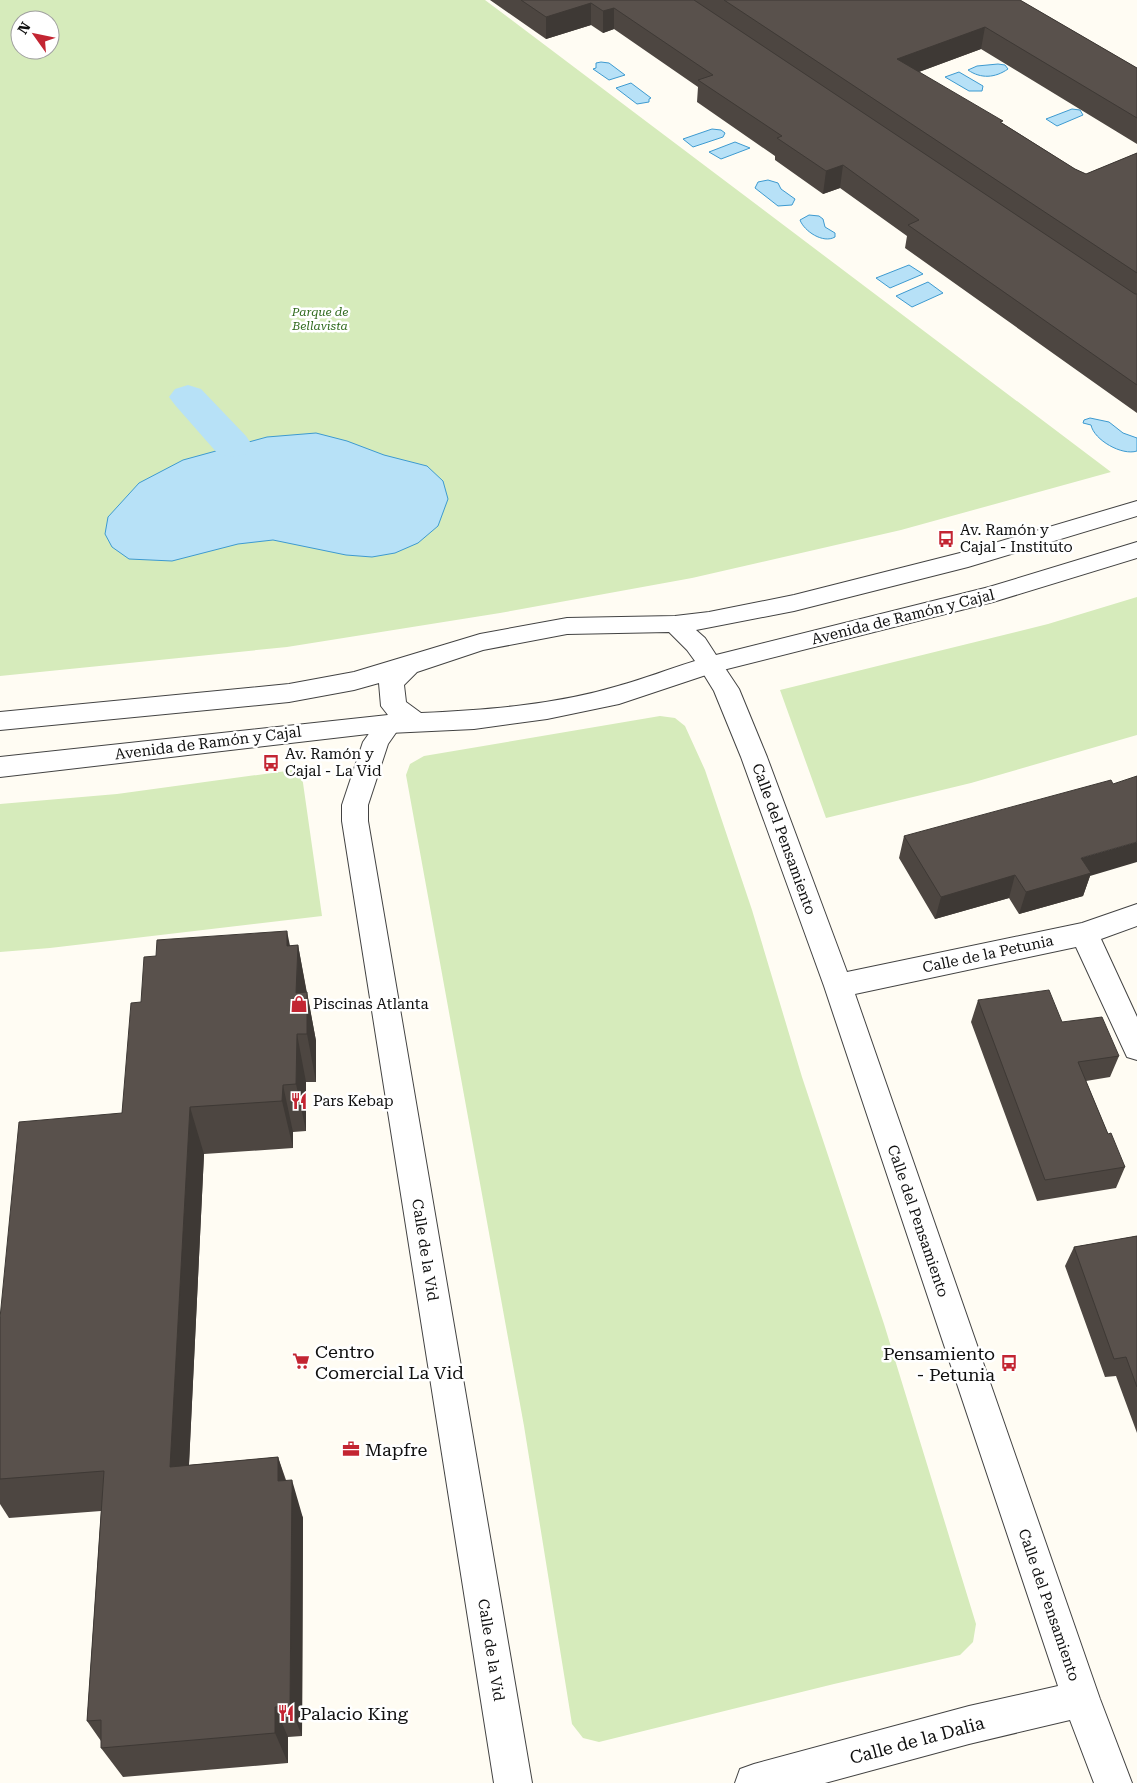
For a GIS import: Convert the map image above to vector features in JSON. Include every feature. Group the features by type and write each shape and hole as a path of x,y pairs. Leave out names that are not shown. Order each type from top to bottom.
{"street":[{"path":"0,721 289,693 354,681 408,666 480,642 567,626 675,624 709,620 794,603 939,567 1137,508"},
{"name":"Avenida de Ramón y Cajal","path":"0,767 402,723 474,720 547,710 619,695 710,665 993,594 1137,550"},
{"name":"Calle del Pensamiento","path":"675,624 696,644 726,689 754,757 838,986 1081,1699 1113,1783"},
{"path":"402,723 394,706 391,683 408,666"},
{"name":"Calle de la Vid","path":"402,723 376,742 354,805 354,821 513,1783"},
{"name":"Calle de la Petunia","path":"838,986 1084,934 1137,915"},
{"path":"1084,934 1137,1048"},
{"name":"Calle de la Dalia","path":"754,1783 969,1725 1081,1699"}],"green space":[{"name":"Parque de Bellavista","path":"0,0 485,0 1111,472 901,530 692,578 500,613 287,647 0,676"},
{"path":"1137,597 1137,735 971,783 826,818 780,690 1048,624"},
{"path":"660,716 675,718 685,726 705,770 752,910 802,1077 884,1324 976,1624 973,1642 960,1655 599,1742 583,1738 572,1724 524,1426 406,775 410,764 424,756"},
{"path":"301,769 322,916 50,948 0,952 0,804 117,794"}],"water":[{"path":"596,63 609,63 625,75 609,80 593,69 596,68"},
{"path":"1005,65 1008,69 993,76 978,75 968,70 977,66"},
{"path":"959,72 983,86 982,91 969,91 945,77"},
{"path":"631,83 651,98 649,102 637,104 616,88"},
{"path":"1072,109 1080,110 1083,115 1057,126 1046,119"},
{"path":"712,129 721,130 725,133 723,137 693,147 683,139"},
{"path":"735,142 750,148 721,159 709,152"},
{"path":"768,180 778,183 781,189 795,199 792,205 778,206 755,188 758,182"},
{"path":"809,215 819,216 823,219 825,227 835,233 835,237 830,239 820,238 805,228 800,220"},
{"path":"909,265 923,274 890,288 876,278"},
{"path":"928,282 943,293 912,307 896,296"},
{"path":"1090,418 1109,422 1123,433 1137,438 1137,451 1124,451 1110,446 1097,436 1091,425 1083,423 1084,420"},
{"path":"316,433 347,441 384,455 427,466 443,481 448,499 438,526 418,543 395,553 372,557 346,555 273,540 238,544 172,561 129,559 112,547 105,534 108,517 139,483 183,460 267,437"}],"building":[{"path":"521,0 694,0 1137,294 1137,385 908,225 919,220 843,165 826,171 777,138 782,136 698,80 713,75 614,8 603,11 591,3 546,17"},
{"path":"724,0 1020,0 1137,68 1137,118 985,27 897,59 1003,121 1000,122 1086,174 1137,153 1137,273"},
{"path":"1137,776 1137,842 1081,858 1091,873 1026,892 1015,875 941,897 904,836 1111,780 1113,784"},
{"path":"287,931 287,946 298,945 296,993 307,992 307,1034 297,1034 296,1084 283,1085 282,1101 190,1107 170,1467 278,1457 278,1481 292,1480 290,1706 275,1707 275,1733 101,1748 101,1720 87,1721 104,1471 0,1479 0,1318 19,1122 122,1113 131,1003 141,1002 144,957 156,956 157,940"},
{"path":"1049,990 1062,1022 1102,1017 1119,1056 1078,1062 1108,1134 1111,1133 1125,1167 1045,1180 978,1000"},
{"path":"1137,1236 1137,1387 1126,1357 1114,1359 1074,1247"}],"waterway":[{"path":"188,397 232,445"}],"place":[{"name":"Av. Ramón y Cajal - Instituto","path":"946,539"},
{"name":"Av. Ramón y Cajal - La Vid","path":"271,763"},
{"name":"Piscinas Atlanta","path":"299,1004"},
{"name":"Pars Kebap","path":"299,1101"},
{"name":"Centro Comercial La Vid","path":"301,1361"},
{"name":"Pensamiento - Petunia","path":"1009,1363"},
{"name":"Mapfre","path":"351,1449"},
{"name":"Palacio King","path":"286,1713"}]}
